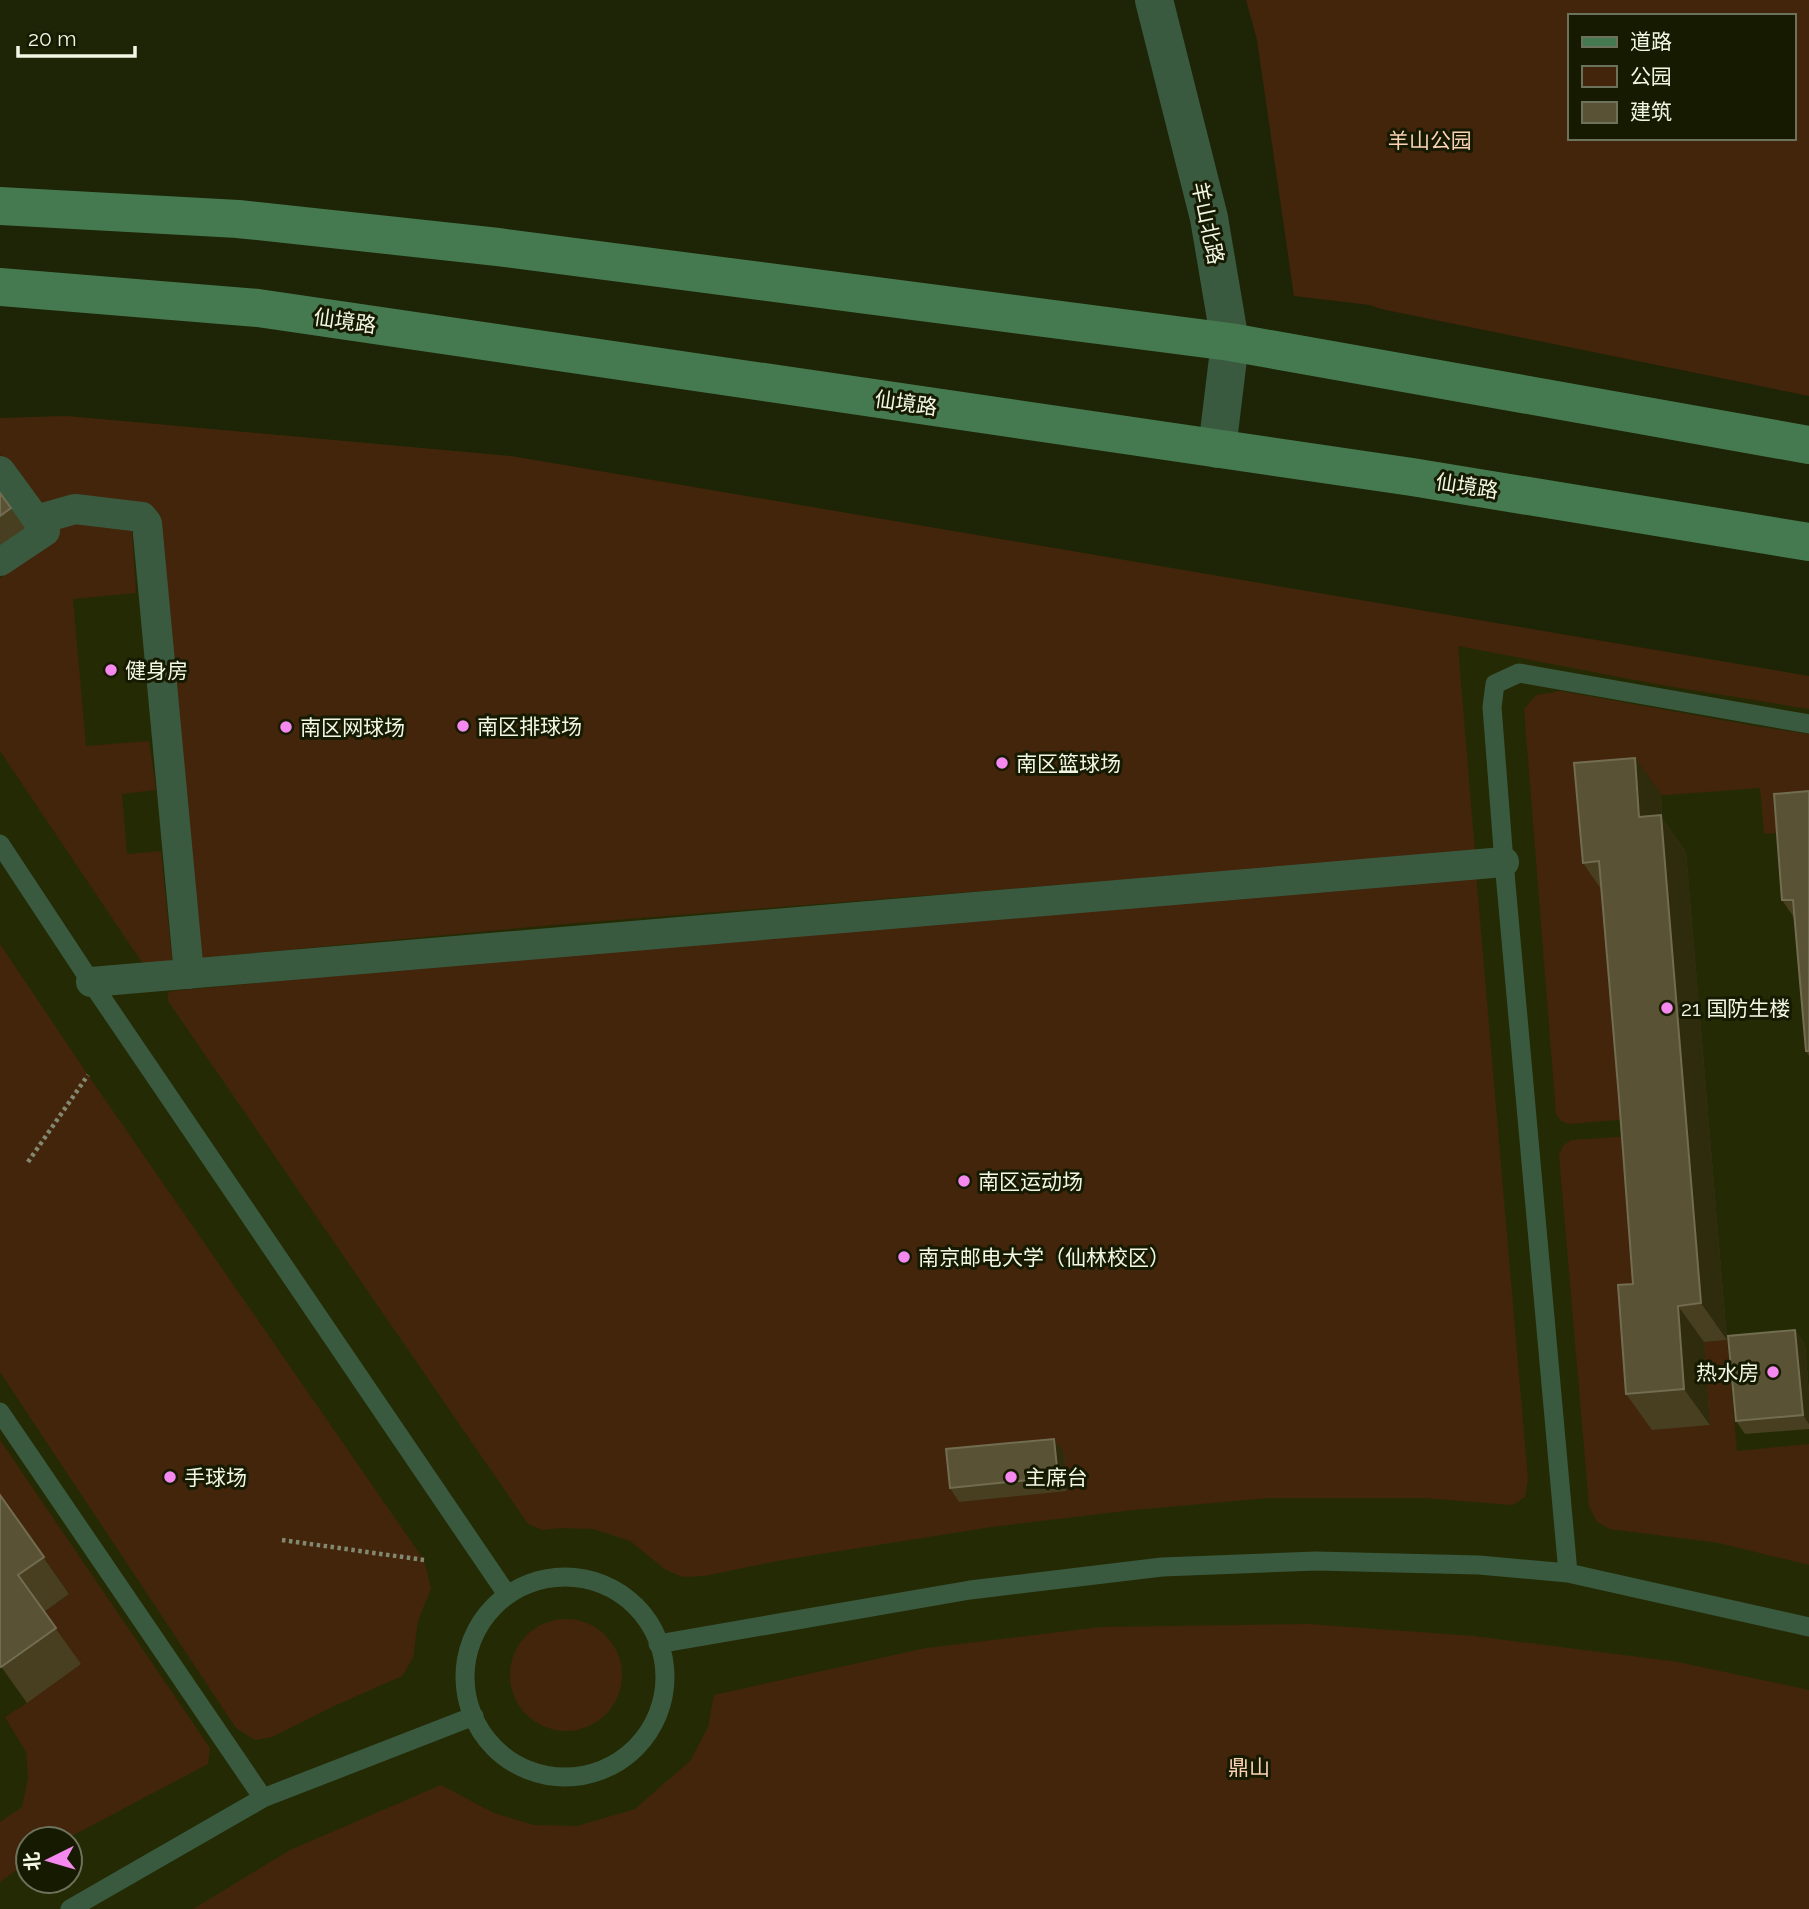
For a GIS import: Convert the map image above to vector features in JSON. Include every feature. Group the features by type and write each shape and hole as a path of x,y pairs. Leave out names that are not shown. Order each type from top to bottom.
{"main road":[{"path":"0,206 238,219 498,247 1230,342 1809,445"},
{"name":"仙境路","path":"0,287 258,308 1412,477 1809,542"}],"street":[{"name":"羊山北路","path":"1154,0 1209,219 1230,342 1217,449"},
{"path":"0,471 44,531 0,561"},
{"path":"36,520 75,509 142,517 148,523 189,974"},
{"path":"91,982 1504,862"}],"lane":[{"path":"1569,1573 1504,862 1492,707 1495,684 1518,673 1809,724"},
{"path":"0,844 506,1593"},
{"path":"0,1412 263,1798"},
{"path":"658,1644 970,1590 1162,1567 1316,1561 1479,1565 1569,1573 1809,1627"},
{"path":"556,1575 608,1584 648,1618 658,1644 666,1668 657,1720 623,1761 574,1779 522,1770 482,1736 463,1685 473,1633 506,1593 556,1575"},
{"path":"70,1909 263,1798 474,1716"}],"path":[{"path":"28,1163 88,1075"},
{"path":"282,1540 424,1560"}],"shaded area":[{"name":"南京邮电大学（仙林校区）","path":"67,416 511,456 1809,676 1809,1909 0,1909 0,418"}],"green space":[{"name":"羊山公园","path":"1246,0 1809,0 1809,396 1370,305 1294,296 1257,40"},
{"path":"67,416 511,456 1809,676 1809,709 1661,685 1458,646 1475,852 552,925 201,958 161,516 155,509 140,506 38,508 0,454 0,418"},
{"path":"82,519 132,530 136,593 73,599 86,746 149,741 156,790 122,794 127,854 161,851 172,959 169,962 147,964 141,961 0,751 0,578 57,537 52,528"},
{"path":"1561,691 1809,734 1809,830 1764,834 1760,788 1600,800 1643,1118 1569,1124 1561,1121 1556,1114 1524,709 1536,695"},
{"name":"南区运动场","path":"1476,873 1528,1480 1525,1497 1513,1505 1422,1498 1270,1498 1133,1510 992,1527 783,1560 704,1576 683,1577 666,1570 630,1541 593,1529 542,1530 528,1524 168,1001 168,993 173,991 513,958"},
{"path":"0,944 424,1560 431,1588 418,1621 413,1658 402,1676 272,1737 255,1740 236,1728 0,1372"},
{"path":"1645,1135 1709,1425 1704,1342 1727,1340 1737,1451 1809,1444 1809,1565 1719,1543 1610,1529 1597,1522 1589,1506 1559,1155 1563,1146 1571,1140"},
{"path":"0,1440 210,1748 208,1764 84,1829 84,1825 14,1825 14,1872 0,1882 0,1822 22,1807 28,1778 26,1752 5,1717 27,1703 44,1612 69,1594 0,1495"},
{"path":"566,1619 588,1623 606,1635 618,1653 622,1675 618,1697 606,1715 588,1727 566,1731 544,1727 526,1715 514,1697 510,1675 514,1653 526,1635 544,1623"},
{"name":"鼎山","path":"1308,1624 1474,1636 1678,1662 1809,1690 1809,1909 193,1909 290,1850 441,1785 494,1813 534,1825 577,1826 635,1809 690,1761 708,1727 714,1695 926,1648 1101,1627"}],"building":[{"path":"0,493 11,508 0,516"},
{"name":"21 国防生楼","path":"1635,758 1639,817 1661,815 1701,1303 1678,1306 1684,1389 1626,1394 1618,1285 1633,1284 1619,1098 1599,861 1583,863 1574,763"},
{"path":"1809,791 1809,1051 1806,1051 1793,900 1782,900 1774,794"},
{"name":"热水房","path":"1795,1330 1803,1415 1736,1421 1728,1336"},
{"path":"1054,1439 1058,1477 950,1488 946,1449"},
{"path":"0,1495 44,1557 18,1575 56,1628 1,1667 0,1665"}],"place":[{"name":"健身房","path":"111,670"},
{"name":"南区排球场","path":"463,726"},
{"name":"南区网球场","path":"286,727"},
{"name":"南区篮球场","path":"1002,763"},
{"name":"21 国防生楼","path":"1667,1008"},
{"name":"南区运动场","path":"964,1181"},
{"name":"南京邮电大学（仙林校区）","path":"904,1257"},
{"name":"热水房","path":"1773,1372"},
{"name":"手球场","path":"170,1477"},
{"name":"主席台","path":"1011,1477"}]}
